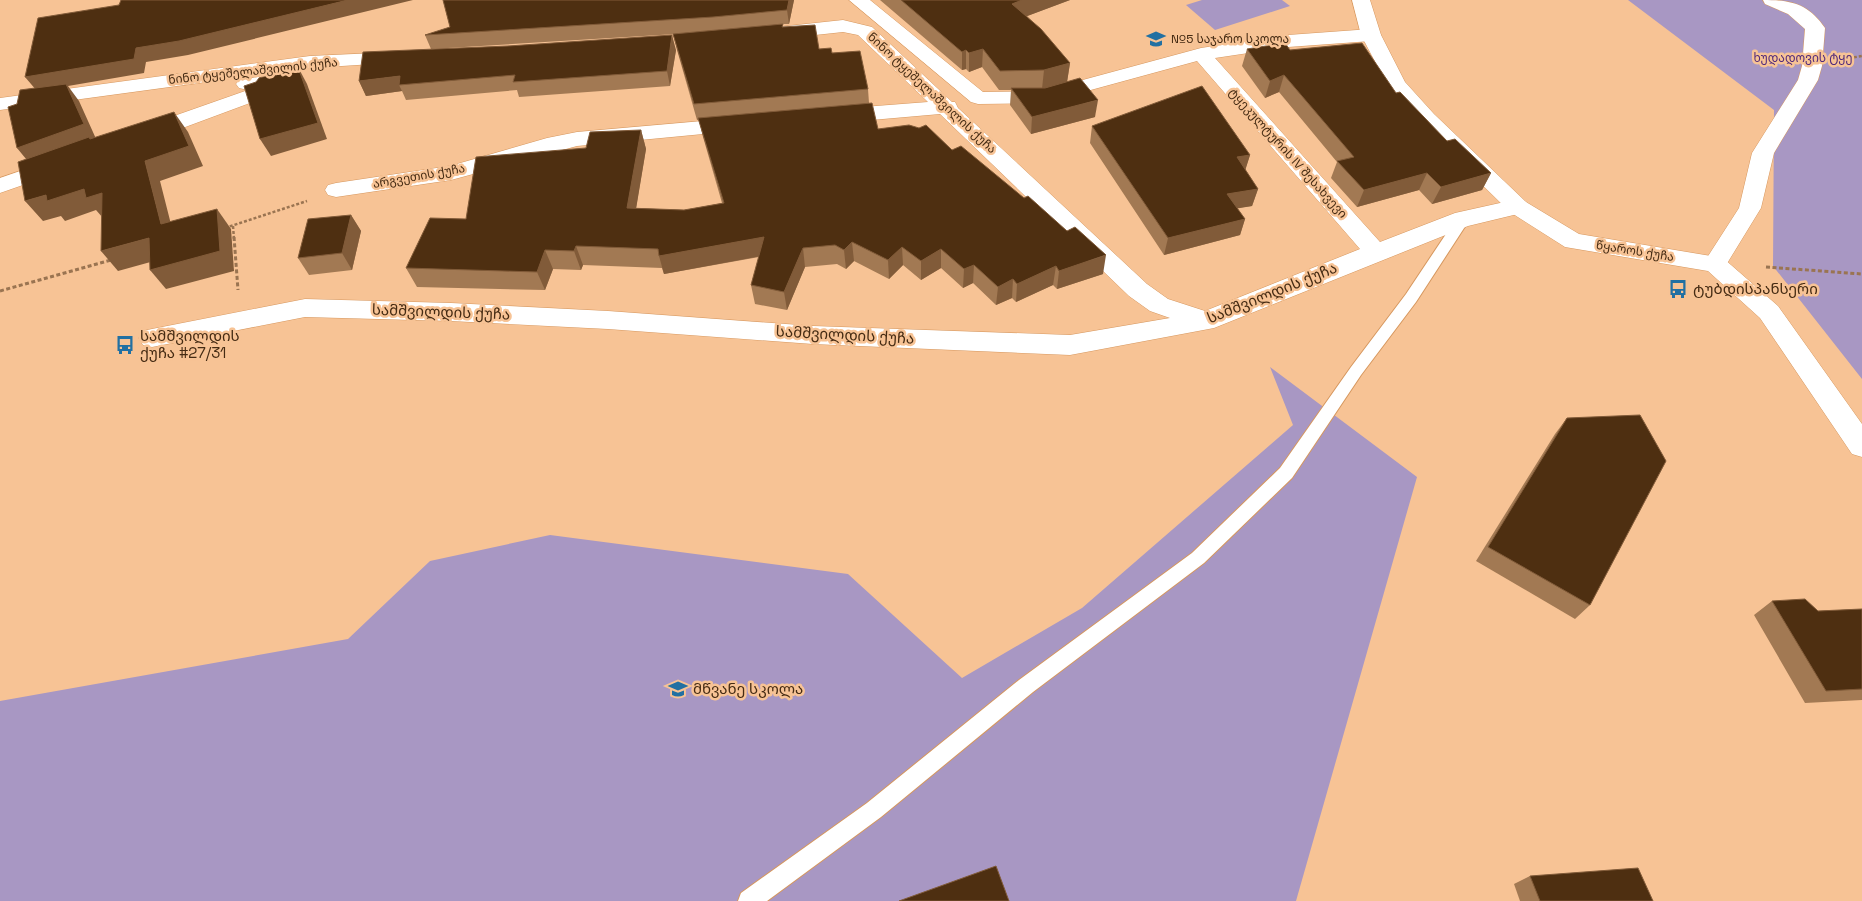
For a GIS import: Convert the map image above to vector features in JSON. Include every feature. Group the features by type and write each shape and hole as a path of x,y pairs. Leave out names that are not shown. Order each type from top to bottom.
{"street":[{"path":"858,0 978,98 1043,97 1200,54 1288,40 1371,35"},
{"name":"წყაროს ქუჩა","path":"1361,0 1371,35 1396,84 1427,119 1518,207 1573,241 1716,264"},
{"path":"1772,0 1795,10 1815,28 1812,66 1808,80 1763,154 1750,208 1716,264 1769,312 1862,446"},
{"name":"ნინო ტყეშელაშვილის ქუჩა","path":"755,35 843,26 865,31 948,107 1138,290 1159,305 1205,321"},
{"name":"ტყეკულტურის IV შესახვევი","path":"1200,54 1376,252"},
{"name":"ნინო ტყეშელაშვილის ქუჩა","path":"0,104 310,62 416,58"},
{"path":"128,140 259,93 263,86 258,83 230,86 159,82"},
{"path":"821,118 948,107"},
{"name":"არგვეთის ქუჩა","path":"336,190 451,173 570,140 753,124"},
{"path":"0,186 73,159"},
{"name":"სამშვილდის ქუჩა","path":"152,338 305,308 450,312 608,320 813,335 1070,345 1205,321 1463,219 1518,207"}],"lane":[{"path":"749,901 874,810 1026,686 1198,558 1286,473 1356,370 1411,298 1463,219"}],"path":[{"path":"224,228 275,214 336,190"},
{"path":"233,226 238,288 238,320"},
{"path":"0,292 121,258"},
{"path":"1716,264 1862,274"}],"green space":[{"path":"1202,0 1282,0 1290,6 1215,30 1186,5"},
{"name":"ხუდადოვის ტყე","path":"1628,0 1862,0 1862,379 1773,266 1774,110"},
{"path":"1270,367 1417,477 1296,901 0,901 0,701 348,639 430,561 550,535 848,574 962,678 1082,608 1293,425"}],"building":[{"path":"121,0 348,0 179,41 136,48 134,59 25,77 38,18 119,5"},
{"path":"443,0 789,0 787,10 713,17 425,35 450,27"},
{"path":"901,0 1022,0 1012,4 1041,29 1070,63 1044,70 1000,71 983,49 969,53 966,50 962,52"},
{"path":"783,24 782,27 815,25 819,49 831,48 832,53 860,51 868,89 694,104 673,34"},
{"path":"672,35 667,71 513,82 515,75 399,85 400,76 359,81 363,52 508,46"},
{"path":"1285,43 1290,50 1362,43 1396,93 1400,92 1447,141 1455,139 1491,173 1441,187 1427,173 1364,190 1337,161 1354,157 1284,75 1270,81 1247,49"},
{"path":"298,67 318,123 260,139 244,86 256,82 259,78"},
{"path":"1080,78 1098,100 1032,117 1011,88 1045,88"},
{"path":"66,84 84,124 17,148 8,107 17,104 20,90"},
{"path":"1202,86 1250,155 1237,157 1258,189 1227,194 1245,219 1168,238 1092,126"},
{"path":"872,103 878,129 909,125 919,128 926,125 952,150 961,146 1024,198 1028,196 1067,231 1075,227 1106,255 1059,271 1056,266 1017,284 1013,279 998,287 974,265 964,269 941,249 921,261 902,247 888,260 852,242 844,250 835,245 803,248 784,292 751,285 764,237 659,256 658,249 576,246 574,251 545,250 537,272 406,268 430,218 466,219 476,157 586,148 590,132 641,130 627,208 684,210 724,203 698,118"},
{"path":"174,112 189,146 145,161 161,224 217,209 220,251 150,270 149,238 101,251 102,193 86,198 84,189 47,201 46,195 25,201 18,162 89,137 90,139"},
{"path":"351,215 342,253 298,258 308,219"},
{"path":"1640,415 1666,461 1590,605 1488,547 1567,418"},
{"path":"1805,599 1818,611 1862,609 1862,689 1826,691 1772,601"},
{"path":"996,866 1009,901 899,901"},
{"path":"1638,868 1653,901 1540,901 1530,876"}],"place":[{"name":"№5 საჯარო სკოლა","path":"1156,39"},
{"name":"ტუბდისპანსერი","path":"1678,289"},
{"name":"სამშვილდის ქუჩა #27/31","path":"125,345"},
{"name":"მწვანე სკოლა","path":"678,689"}]}
